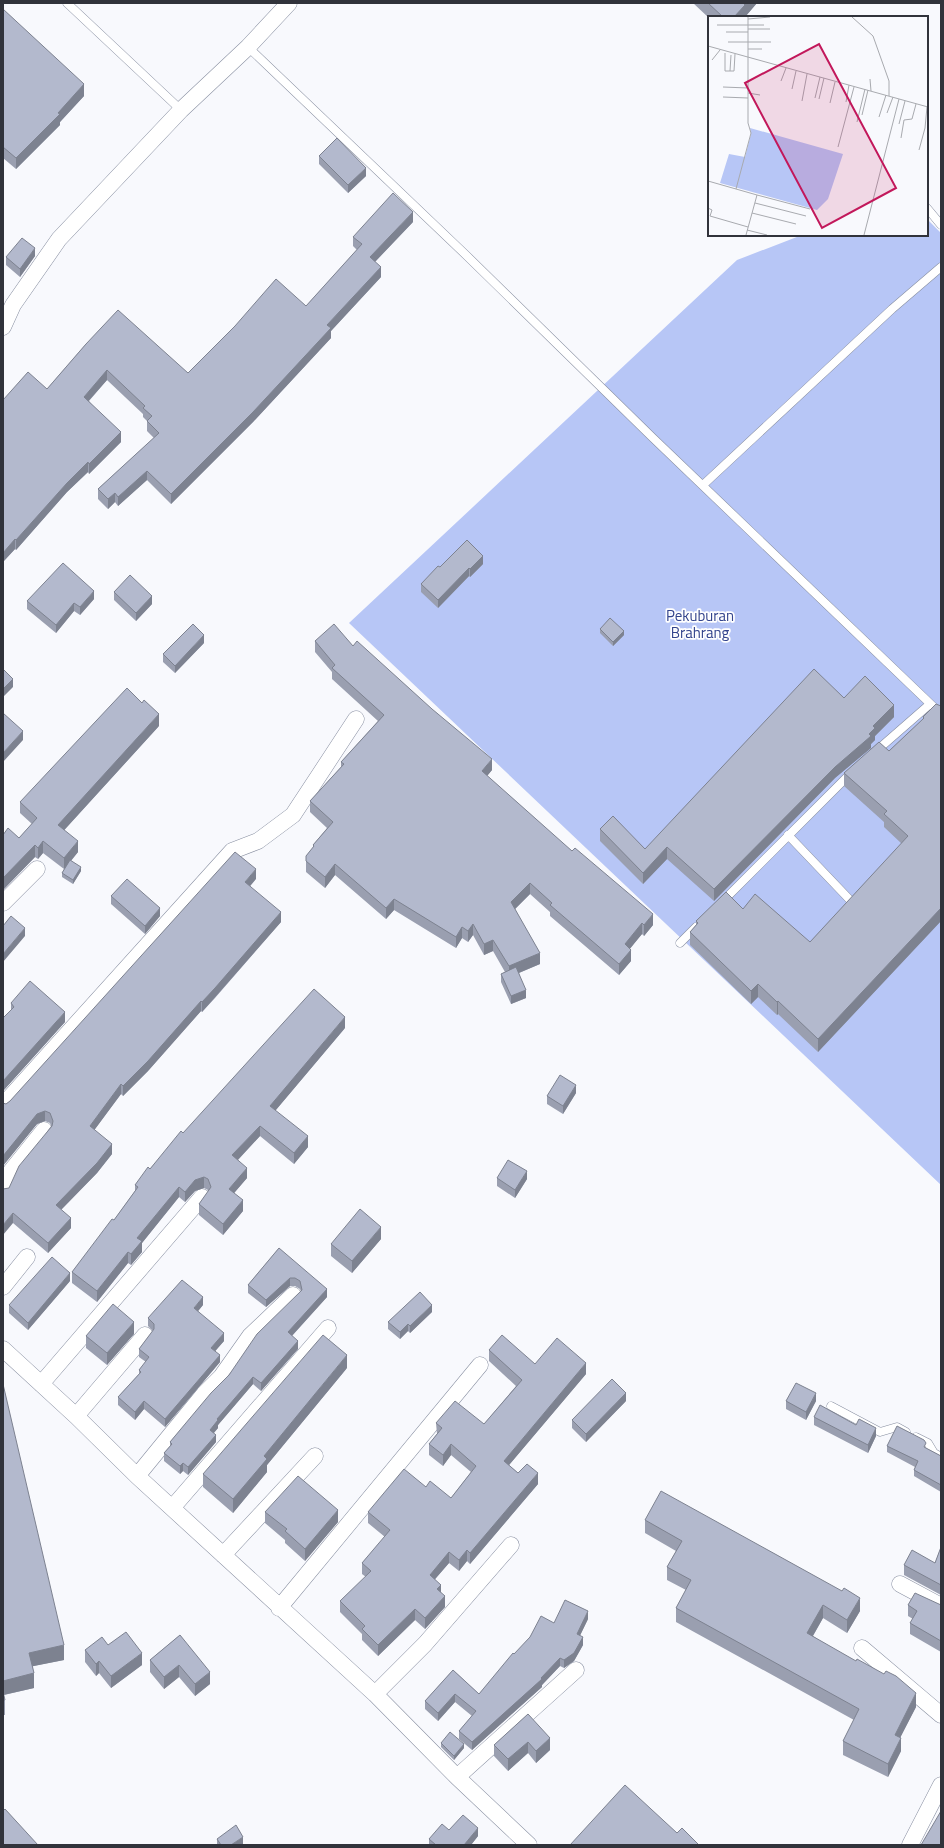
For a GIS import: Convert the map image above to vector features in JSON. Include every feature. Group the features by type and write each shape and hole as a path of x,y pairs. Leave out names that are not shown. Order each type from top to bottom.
{"street":[{"path":"3,327 13,305 59,239 181,110 248,47 289,3"},
{"path":"3,1105 232,851 258,841 293,815 356,719"},
{"path":"3,904 37,869"},
{"path":"3,1191 11,1172 44,1130"},
{"path":"40,1384 202,1197"},
{"path":"3,1287 27,1257"},
{"path":"137,1476 204,1394 221,1377 250,1336 292,1295"},
{"path":"172,1508 328,1328"},
{"path":"76,1416 145,1335"},
{"path":"3,1349 76,1416 137,1476 375,1694 457,1777 529,1845"},
{"path":"280,1608 480,1364"},
{"path":"223,1555 315,1456"},
{"path":"375,1694 425,1644 511,1545"},
{"path":"900,1584 941,1606"},
{"path":"862,1648 941,1715"},
{"path":"457,1777 576,1670"},
{"path":"910,1845 941,1785"}],"lane":[{"path":"67,3 181,110"},
{"path":"248,47 467,256 941,714"},
{"path":"928,209 941,225"},
{"path":"703,485 941,267"},
{"path":"871,755 930,704"},
{"path":"718,905 836,786 860,766"},
{"path":"788,835 849,899"},
{"path":"680,943 702,922"},
{"path":"831,1406 880,1432 897,1427 928,1443 934,1453 941,1457"}],"green space":[{"name":"Pekuburan Brahrang","path":"928,220 941,233 941,1185 349,623 737,260 799,236 928,236"}],"building":[{"path":"708,3 744,3 745,5 735,16 722,16"},
{"path":"3,9 84,84 58,113 60,114 16,158 3,147"},
{"path":"337,138 366,168 348,185 319,156"},
{"path":"393,193 413,212 370,257 381,267 327,325 331,328 253,412 171,494 147,471 118,497 115,493 108,499 98,489 159,433 147,421 152,416 143,408 145,406 107,370 84,397 121,432 89,464 88,462 67,483 3,553 3,400 28,372 47,389 118,310 188,373 235,326 276,279 306,306 362,244 353,237"},
{"path":"22,238 35,248 20,269 6,257"},
{"path":"467,540 483,556 470,569 469,568 438,600 421,584 438,566 440,567"},
{"path":"63,563 94,591 80,607 74,603 56,625 27,601"},
{"path":"130,575 152,596 136,613 114,592"},
{"path":"610,618 624,631 613,642 600,629"},
{"path":"193,624 204,635 175,666 163,654"},
{"path":"334,624 353,646 357,641 432,709 492,759 482,771 572,851 575,848 653,914 644,925 642,923 625,944 631,950 619,964 550,905 552,903 530,883 511,902 540,953 509,966 493,940 484,944 473,924 468,931 462,927 456,937 394,899 386,908 335,864 325,877 306,861 306,856 314,846 313,845 333,822 310,801 344,764 341,762 384,715 332,668 335,665 315,641"},
{"path":"3,669 13,679 3,689"},
{"path":"814,669 844,698 865,676 894,705 873,726 875,728 869,734 871,736 835,767 714,889 667,847 643,873 600,829 613,816 645,849"},
{"path":"127,688 142,703 144,700 159,714 58,825 78,841 64,858 43,841 38,848 35,845 3,878 3,835 8,828 19,838 37,818 20,802"},
{"path":"936,704 941,706 941,908 818,1039 758,984 751,991 690,932 698,923 696,921 726,892 743,909 755,894 810,942 908,836 884,814 887,811 844,773 879,742 889,751 924,718 923,717"},
{"path":"3,713 23,731 3,753"},
{"path":"235,852 256,869 245,882 281,912 215,988 202,1002 201,1001 148,1061 123,1086 121,1084 90,1126 112,1144 97,1163 56,1205 71,1218 48,1243 13,1213 3,1225 3,1189 9,1188 19,1166 52,1126 53,1121 50,1113 45,1111 37,1114 3,1156 3,1103 6,1104 10,1101"},
{"path":"70,860 81,867 73,880 62,873"},
{"path":"127,879 160,908 145,926 111,896"},
{"path":"11,916 25,928 3,954 3,926"},
{"path":"516,967 526,990 511,996 501,974"},
{"path":"30,981 65,1012 3,1081 3,1018 14,1007 11,1003"},
{"path":"314,989 345,1017 270,1106 308,1136 294,1153 260,1126 232,1155 247,1168 229,1189 243,1200 223,1224 199,1204 211,1187 208,1179 204,1177 195,1180 185,1192 179,1187 137,1238 142,1241 131,1254 128,1252 97,1291 72,1272 112,1219 114,1220 138,1187 135,1185 148,1167 150,1169 181,1131 183,1133"},
{"path":"560,1075 576,1085 563,1106 547,1096"},
{"path":"508,1160 527,1171 515,1190 497,1178"},
{"path":"360,1209 381,1227 352,1261 331,1244"},
{"path":"279,1248 327,1289 288,1332 298,1341 261,1383 253,1377 217,1419 218,1420 210,1430 216,1435 188,1467 183,1463 180,1466 164,1453 172,1444 170,1442 211,1393 229,1375 257,1334 302,1290 300,1281 295,1278 290,1278 266,1300 248,1285"},
{"path":"52,1257 70,1273 28,1323 9,1305"},
{"path":"182,1280 203,1297 194,1308 224,1333 211,1348 220,1355 165,1419 144,1401 135,1412 118,1397 141,1372 139,1370 149,1357 139,1349 154,1329 154,1324 148,1318"},
{"path":"420,1292 432,1305 410,1326 408,1324 400,1332 388,1322"},
{"path":"113,1304 134,1322 107,1353 86,1336"},
{"path":"323,1335 347,1355 264,1456 267,1459 233,1499 203,1474"},
{"path":"502,1335 535,1364 557,1338 586,1363 504,1461 518,1473 527,1464 538,1473 470,1553 467,1550 459,1560 449,1552 430,1575 441,1585 437,1589 445,1596 425,1618 415,1609 378,1645 362,1629 365,1626 340,1601 371,1571 362,1563 390,1530 368,1512 404,1469 426,1487 430,1481 451,1498 476,1466 451,1444 443,1455 429,1444 442,1428 436,1423 455,1401 484,1424 522,1380 489,1350"},
{"path":"612,1379 626,1393 586,1434 572,1420"},
{"path":"796,1383 816,1393 806,1412 786,1401"},
{"path":"3,1384 64,1645 29,1653 34,1673 3,1681"},
{"path":"820,1405 856,1425 859,1419 876,1428 868,1445 814,1417"},
{"path":"897,1426 924,1440 926,1443 924,1447 941,1456 941,1485 914,1470 918,1461 887,1446"},
{"path":"298,1476 338,1510 305,1549 285,1531 287,1529 265,1512"},
{"path":"661,1491 842,1591 844,1588 860,1598 847,1620 823,1605 807,1633 856,1661 857,1659 884,1674 886,1671 896,1676 916,1693 895,1735 901,1738 888,1764 843,1741 859,1709 676,1608 691,1580 667,1567 682,1541 645,1520"},
{"path":"941,1547 941,1585 904,1565 912,1550 935,1563"},
{"path":"915,1593 941,1605 941,1641 910,1623 917,1611 908,1605"},
{"path":"565,1600 588,1611 577,1634 583,1637 574,1653 564,1660 560,1658 541,1678 542,1679 472,1742 459,1731 476,1711 455,1694 438,1713 425,1701 453,1670 479,1694 513,1653 514,1654 530,1637 541,1616 554,1623"},
{"path":"126,1632 142,1653 111,1676 99,1661 96,1664 85,1650 102,1637 108,1645"},
{"path":"180,1635 210,1672 195,1684 179,1665 164,1677 150,1660"},
{"path":"528,1714 550,1738 536,1751 528,1742 508,1759 494,1745"},
{"path":"450,1732 464,1744 454,1756 441,1743"},
{"path":"625,1785 677,1833 682,1828 699,1845 570,1845"},
{"path":"5,1809 38,1845 3,1845 3,1811"},
{"path":"941,1811 941,1845 921,1845"},
{"path":"463,1815 478,1828 464,1845 436,1845 429,1839 442,1824 449,1830"},
{"path":"236,1825 243,1837 231,1845 221,1845 217,1839"}]}
